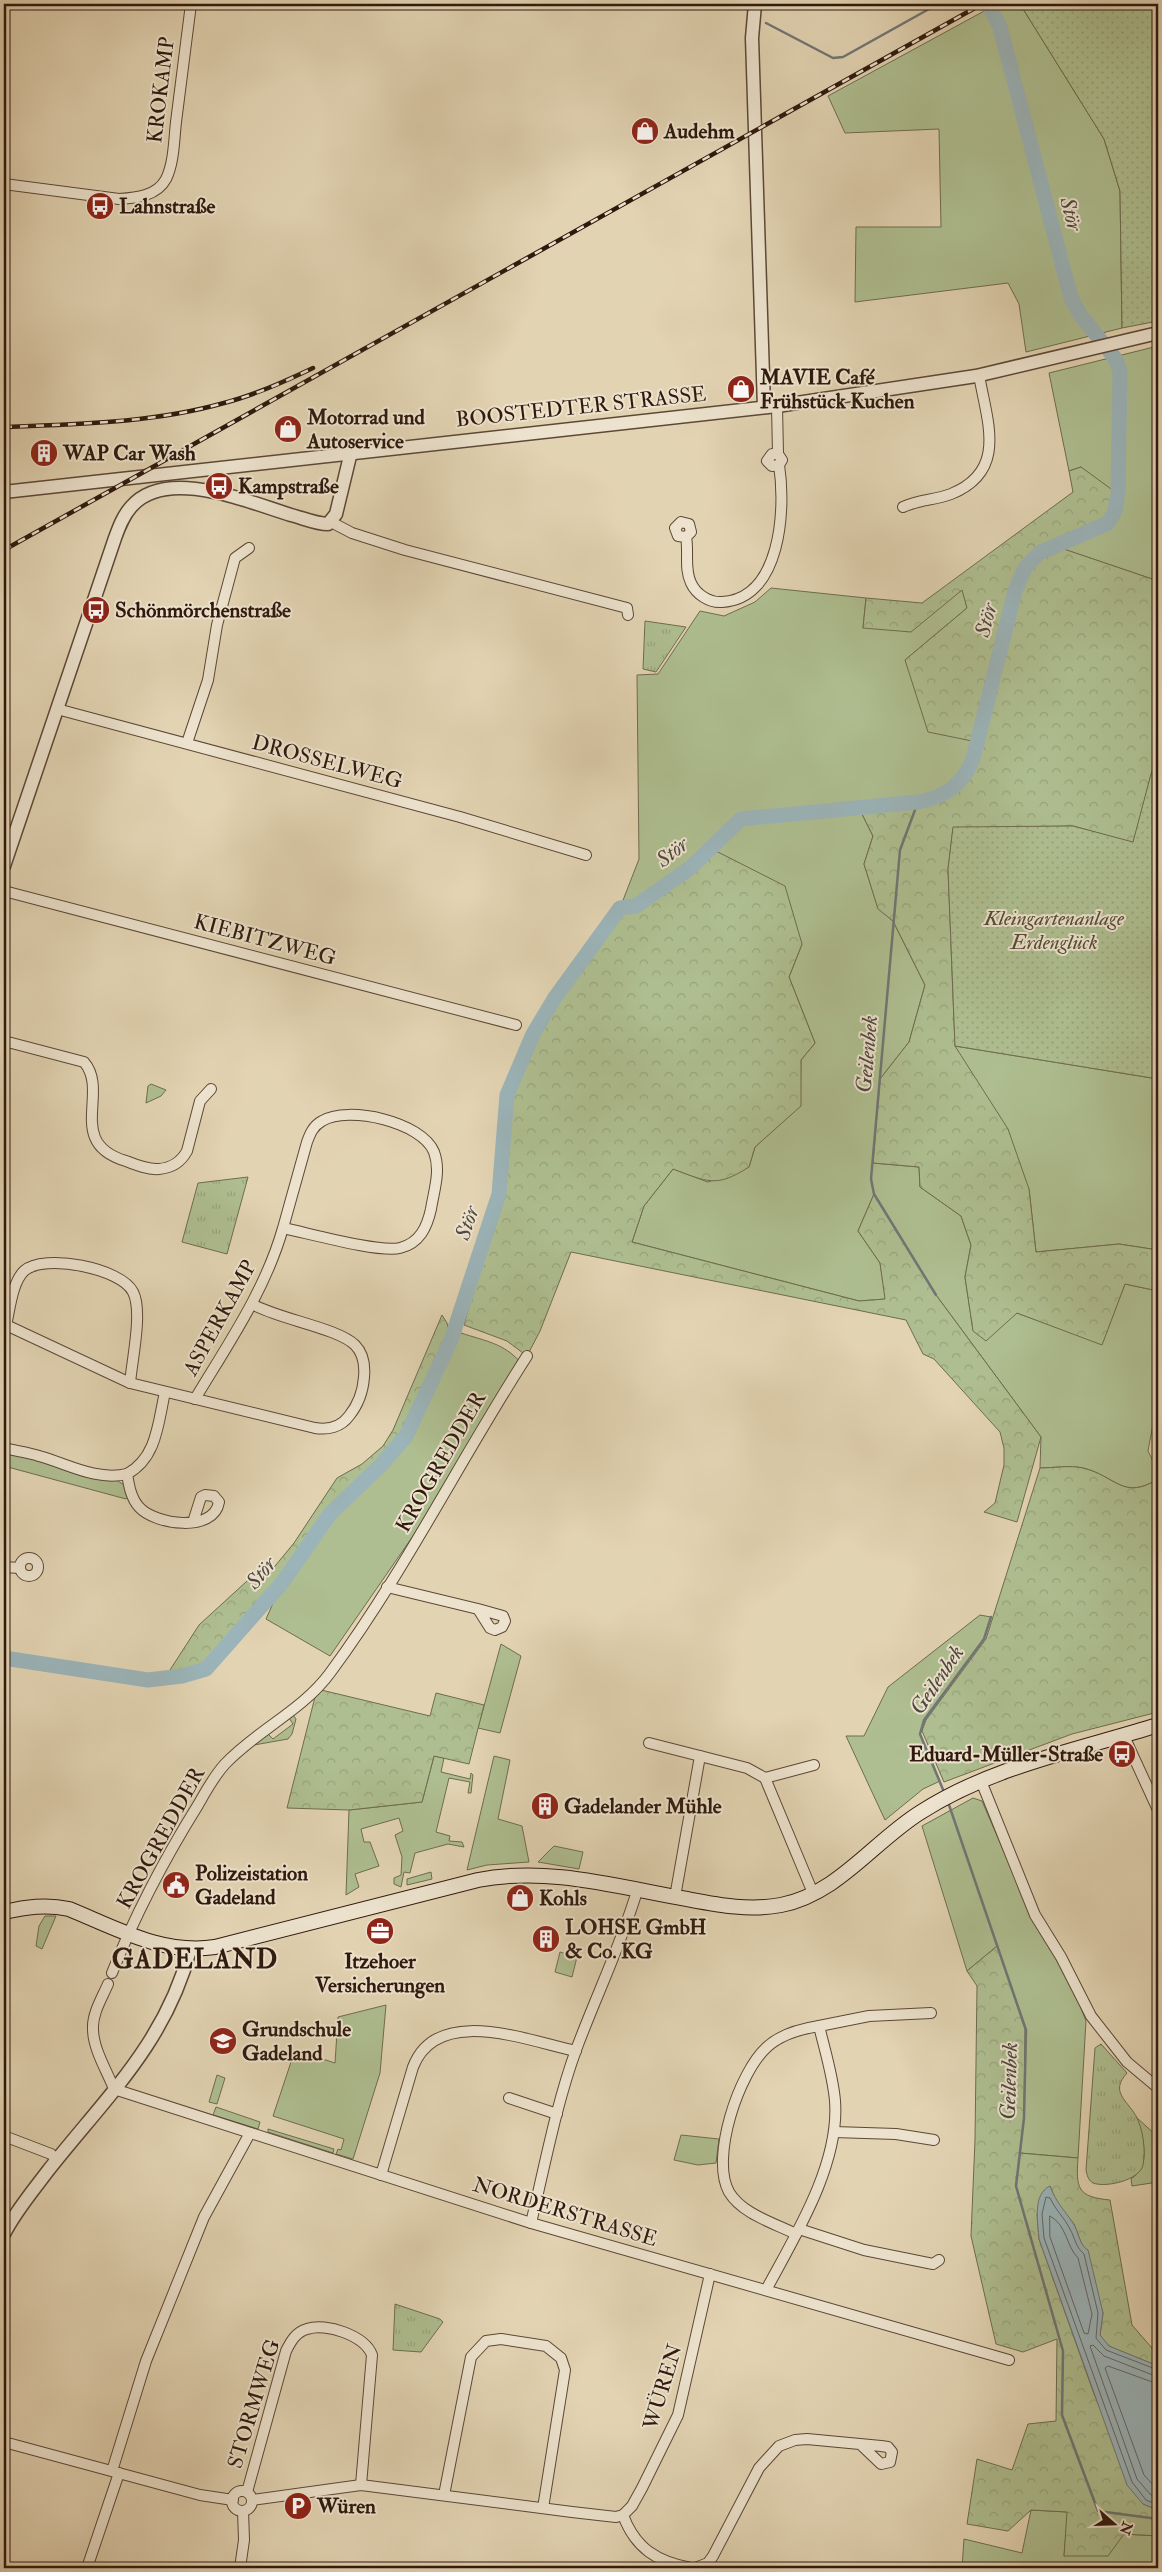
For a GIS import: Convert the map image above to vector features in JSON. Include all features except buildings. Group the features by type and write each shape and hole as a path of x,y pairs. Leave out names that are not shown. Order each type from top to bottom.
{"main road":[{"path":"4,1912 30,1907 58,1906 170,1948 190,1950 215,1947 494,1877 532,1874 549,1875 726,1906 757,1908 783,1904 813,1893 847,1872 907,1822 943,1800 981,1782 1042,1758 1158,1725"}],"street":[{"name":"KROKAMP","path":"4,184 127,199 146,196 166,179 172,154 191,4"},
{"path":"686,538 688,577 696,591 700,595 717,602 733,600 755,587 769,569 774,552 781,499 779,465 782,460 778,454 770,406 753,48 755,4"},
{"name":"BOOSTEDTER STRASSE","path":"4,492 770,406 979,375 1158,333"},
{"path":"903,507 953,493 970,483 986,465 990,442 979,375"},
{"path":"4,866 121,523 130,508 148,494 168,488 196,489 325,524 331,522 336,514 352,452"},
{"path":"331,522 352,533 405,550 627,608 628,614"},
{"path":"187,742 208,680 217,625 235,558 249,548"},
{"name":"DROSSELWEG","path":"57,709 187,742 468,819 586,855"},
{"name":"KIEBITZWEG","path":"4,891 516,1026"},
{"path":"4,1041 84,1062 91,1073 93,1129 100,1148 112,1157 148,1168 161,1169 171,1166 185,1155 200,1101 211,1089"},
{"name":"ASPERKAMP","path":"5,1325 130,1383 195,1399 252,1304 270,1269 284,1228 310,1133 321,1121 339,1115 368,1117 414,1130 429,1143 436,1160 438,1176 425,1228 409,1244 401,1248 381,1248 284,1228"},
{"path":"5,1325 19,1278 34,1265 52,1262 68,1264 120,1279 133,1292 137,1305 130,1383"},
{"path":"195,1399 321,1428 339,1425 354,1410 361,1394 364,1375 362,1355 354,1345 344,1338 266,1311 252,1304"},
{"name":"KROGREDDER","path":"112,1973 129,1934 186,1824 224,1765 317,1689 418,1540 492,1411 527,1356"},
{"path":"4,1448 37,1455 108,1477 127,1474 138,1468 146,1460 152,1446 165,1392"},
{"path":"127,1474 134,1500 145,1513 173,1523 193,1522"},
{"path":"4,1567 20,1568"},
{"path":"387,1587 478,1609"},
{"path":"1124,1736 1158,1810"},
{"path":"649,1743 747,1768 766,1778 813,1893"},
{"path":"675,1897 700,1756"},
{"path":"766,1778 814,1765"},
{"path":"981,1782 1035,1915 1061,1957 1091,2016 1127,2062 1158,2088"},
{"path":"532,2223 557,2114 576,2051 626,1926 637,1890"},
{"path":"4,2234 16,2212 114,2089 161,2026 177,1991 190,1950"},
{"path":"108,1984 94,2018 93,2029 94,2039 114,2089"},
{"path":"931,2012 878,2015 799,2030 783,2036 768,2046 756,2059 745,2076 722,2149 723,2177 734,2199 747,2210 797,2231 883,2254 933,2264 939,2260"},
{"path":"766,2290 797,2231 826,2161 834,2132 835,2102 819,2026"},
{"path":"381,2174 414,2067 421,2052 430,2043 451,2033 471,2030 576,2051"},
{"name":"NORDERSTRASSE","path":"114,2089 532,2223 1009,2360"},
{"path":"509,2098 557,2114"},
{"path":"834,2132 896,2134 934,2140"},
{"path":"87,2568 146,2362 204,2217 250,2133"},
{"path":"4,2136 50,2154 57,2160"},
{"name":"WÜREN","path":"624,2515 632,2506 642,2488 678,2414 710,2274"},
{"name":"STORMWEG","path":"249,2496 286,2351 295,2336 313,2327 358,2338 366,2345 372,2355 361,2485"},
{"path":"444,2495 470,2357 486,2341 501,2339 546,2346 560,2358 565,2370 543,2508"},
{"path":"695,2568 701,2568 713,2556 759,2468 772,2452 787,2442 802,2439 860,2444"},
{"path":"4,2442 208,2497 233,2500"},
{"path":"233,2500 237,2493 249,2496 361,2485 616,2517 624,2515 629,2532 652,2554 670,2564 691,2568"},
{"path":"233,2500 236,2508 243,2510 250,2506 249,2496"},
{"path":"240,2568 244,2540 243,2510"},
{"path":"344,2568 351,2568"}],"green space":[{"path":"997,4 1020,4 1104,139 1120,191 1122,328 1026,352 1019,304 1008,283 855,302 856,227 941,227 939,129 845,133 828,96"},
{"path":"1020,4 1158,4 1158,321 1122,328 1120,191 1104,139"},
{"path":"1158,346 1158,581 1054,546 1065,541 1081,467 1069,471 1049,373"},
{"path":"1081,467 1118,494 1115,511 1108,523 1055,546 1158,581 1158,747 1134,843 1073,826 953,828 948,869 955,1046 1008,1129 1029,1189 1036,1252 1119,1244 1158,1250 1158,1291 1125,1284 1102,1345 1017,1313 986,1341 973,1331 965,1277 971,1245 961,1216 920,1187 919,1167 873,1163 880,1079 909,1042 925,985 893,921 878,909 864,864 873,836 859,808 918,803 934,799 948,792 960,781 970,764 977,742 928,732 905,660 967,608 962,590 911,632 863,628 866,598 922,603 1073,492 1069,471"},
{"path":"771,588 866,598 863,628 963,590 967,608 905,660 977,741 969,764 959,781 948,792 934,798 918,802 859,808 873,836 864,864 878,908 893,921 925,985 909,1042 880,1079 873,1163 919,1167 920,1187 961,1216 971,1245 965,1277 973,1330 1017,1313 1102,1344 1125,1284 1158,1291 1158,1414 1155,1414 1148,1451 1158,1471 1158,1479 1146,1485 1136,1488 1120,1485 1094,1472 1078,1467 1040,1468 1041,1437 936,1295 874,1194 858,1231 880,1263 886,1299 859,1301 632,1242 644,1206 673,1169 708,1182 749,1167 755,1147 800,1106 801,1060 815,1043 789,977 802,944 711,848 690,868 636,906 620,908 639,859 637,675 658,674 700,611 724,616 755,602"},
{"path":"645,621 686,627 656,672 643,669"},
{"name":"Kleingartenanlage Erdenglück","path":"1158,770 1158,1079 955,1046 948,869 953,827 1073,826 1133,842 1151,774"},
{"path":"710,848 785,886 802,944 789,977 815,1043 801,1060 801,1106 755,1147 749,1167 728,1178 712,1181 673,1169 644,1206 632,1242 859,1301 885,1299 880,1263 858,1231 874,1194 936,1295 1041,1437 1017,1522 984,1512 995,1503 1004,1465 1004,1448 1000,1432 934,1359 923,1354 906,1320 571,1252 540,1331 527,1356 507,1341 464,1325 499,1194 507,1095 533,1034 554,999 620,908 636,906 690,868"},
{"path":"955,1046 1158,1079 1158,1250 1119,1244 1036,1252 1029,1189"},
{"path":"151,1084 166,1090 161,1096 146,1103 148,1086"},
{"path":"248,1177 227,1254 182,1242 198,1183"},
{"path":"442,1315 447,1323 451,1340 406,1436 382,1464 330,1514 282,1583 206,1669 184,1675 168,1673 199,1625 247,1581 266,1577 294,1543 337,1478 362,1464 383,1446 393,1430"},
{"path":"461,1333 501,1347 515,1356 521,1363 413,1536 330,1656 266,1619 282,1583 330,1514 382,1464 406,1436 451,1340"},
{"path":"4,1453 37,1460 82,1476 118,1481 124,1485 128,1497 126,1499 4,1466"},
{"path":"1040,1468 1083,1468 1120,1485 1136,1488 1158,1479 1158,1712 1072,1734 944,1782 922,1731 926,1720 986,1639"},
{"path":"980,1615 991,1617 984,1639 925,1720 920,1734 940,1781 923,1789 885,1820 846,1736 864,1736 888,1687"},
{"path":"501,1644 521,1656 500,1733 478,1728"},
{"path":"317,1689 430,1716 436,1693 484,1705 469,1764 434,1756 422,1802 349,1810 287,1808"},
{"path":"293,1715 296,1719 292,1734 288,1739 254,1745 268,1734 273,1739 293,1724 289,1718"},
{"path":"434,1756 444,1758 441,1772 470,1779 471,1773 473,1775 471,1793 468,1793 470,1782 449,1778 436,1832 450,1836 449,1841 462,1842 464,1847 448,1844 415,1853 410,1873 404,1872 401,1887 394,1884 394,1878 401,1875 402,1857 395,1835 403,1831 399,1818 361,1829 364,1842 370,1842 379,1866 355,1874 359,1887 346,1895 349,1810 422,1802"},
{"path":"494,1756 510,1760 498,1819 522,1826 529,1862 487,1865 467,1870"},
{"path":"973,1798 982,1801 1029,1910 1076,1995 1086,2021 1078,2158 1020,2153 1024,2118 996,1947 967,1971 922,1826"},
{"path":"554,1846 583,1852 579,1869 538,1862"},
{"path":"431,1872 432,1879 407,1885 407,1879"},
{"path":"45,1916 56,1916 42,1949 36,1946 39,1926"},
{"path":"997,1946 1025,2029 1024,2118 1020,2153 1078,2158 1078,2177 1081,2189 1091,2196 1110,2200 1132,2325 1158,2355 1158,2366 1108,2346 1100,2335 1103,2313 1083,2248 1074,2224 1058,2206 1050,2186 1037,2214 1039,2239 1094,2394 1143,2504 1158,2510 1158,2536 1124,2534 1108,2556 1064,2556 1067,2512 1031,2510 1008,2531 967,2524 977,2459 1012,2470 1028,2424 1056,2421 1057,2339 1023,2352 996,2344 971,2236 975,2140 977,1986 967,1971"},
{"path":"560,1952 577,1957 572,1977 555,1972"},
{"path":"386,2005 380,2073 353,2159 336,2154 338,2149 341,2150 344,2139 273,2116 295,2050 335,2063 338,2017"},
{"path":"1101,2044 1127,2073 1120,2085 1121,2095 1136,2116 1144,2146 1143,2165 1136,2175 1122,2182 1106,2184 1091,2182 1086,2170 1095,2048"},
{"path":"217,2075 225,2078 217,2104 209,2102"},
{"path":"216,2107 260,2122 258,2129 213,2115"},
{"path":"1136,2117 1158,2137 1158,2182 1132,2186 1131,2179 1138,2173 1144,2159 1143,2142"},
{"path":"268,2129 334,2149 333,2153 268,2132"},
{"path":"681,2135 719,2139 716,2163 698,2165 674,2160"},
{"path":"395,2304 440,2319 443,2322 421,2352 393,2350"},
{"path":"1031,2510 1068,2512 1064,2556 1124,2534 1158,2536 1158,2568 962,2568 964,2539 1022,2553"}],"water":[{"path":"1050,2186 1075,2227 1081,2242 1088,2250 1103,2313 1100,2335 1109,2346 1158,2366 1158,2510 1143,2504 1127,2485 1039,2239 1038,2202 1044,2190"}],"waterway":[{"path":"728,4 735,8"},
{"path":"766,23 833,58 843,57 938,4"},
{"name":"Stör","path":"4,1658 148,1680 182,1676 206,1669 282,1583 330,1514 382,1464 406,1436 451,1340 499,1194 507,1095 533,1034 554,999 620,908 636,906 690,868 741,819 928,800 952,788 969,768 973,759 1015,591 1025,568 1039,553 1108,523 1115,511 1118,494 1120,371 1115,358 1081,316 1071,298 1000,27 988,4"},
{"name":"Geilenbek","path":"918,802 900,850 871,1179 874,1194 936,1295"},
{"name":"Geilenbek","path":"944,1792 920,1734 924,1720 984,1639 991,1617"},
{"name":"Geilenbek","path":"948,1802 1026,2030 1024,2118 1016,2186 1063,2351 1062,2415 1098,2511 1158,2519"}],"railway":[{"path":"4,550 982,4"},
{"path":"4,427 143,419 197,410 236,400 313,368"}],"place":[{"name":"Audehm","path":"645,131"},
{"name":"Lahnstraße","path":"100,206"},
{"name":"MAVIE Café Frühstück Kuchen","path":"741,389"},
{"name":"Motorrad und Autoservice","path":"288,429"},
{"name":"WAP Car Wash","path":"44,453"},
{"name":"Kampstraße","path":"219,486"},
{"name":"Schönmörchenstraße","path":"96,610"},
{"name":"Eduard-Müller-Straße","path":"1122,1754"},
{"name":"Gadelander Mühle","path":"545,1806"},
{"name":"Polizeistation Gadeland","path":"176,1885"},
{"name":"Kohls","path":"520,1898"},
{"name":"Itzehoer Versicherungen","path":"380,1931"},
{"name":"LOHSE GmbH & Co. KG","path":"546,1939"},
{"name":"Grundschule Gadeland","path":"223,2041"},
{"name":"Würen","path":"298,2506"}],"district":[{"name":"GADELAND","path":"195,1960"}]}
